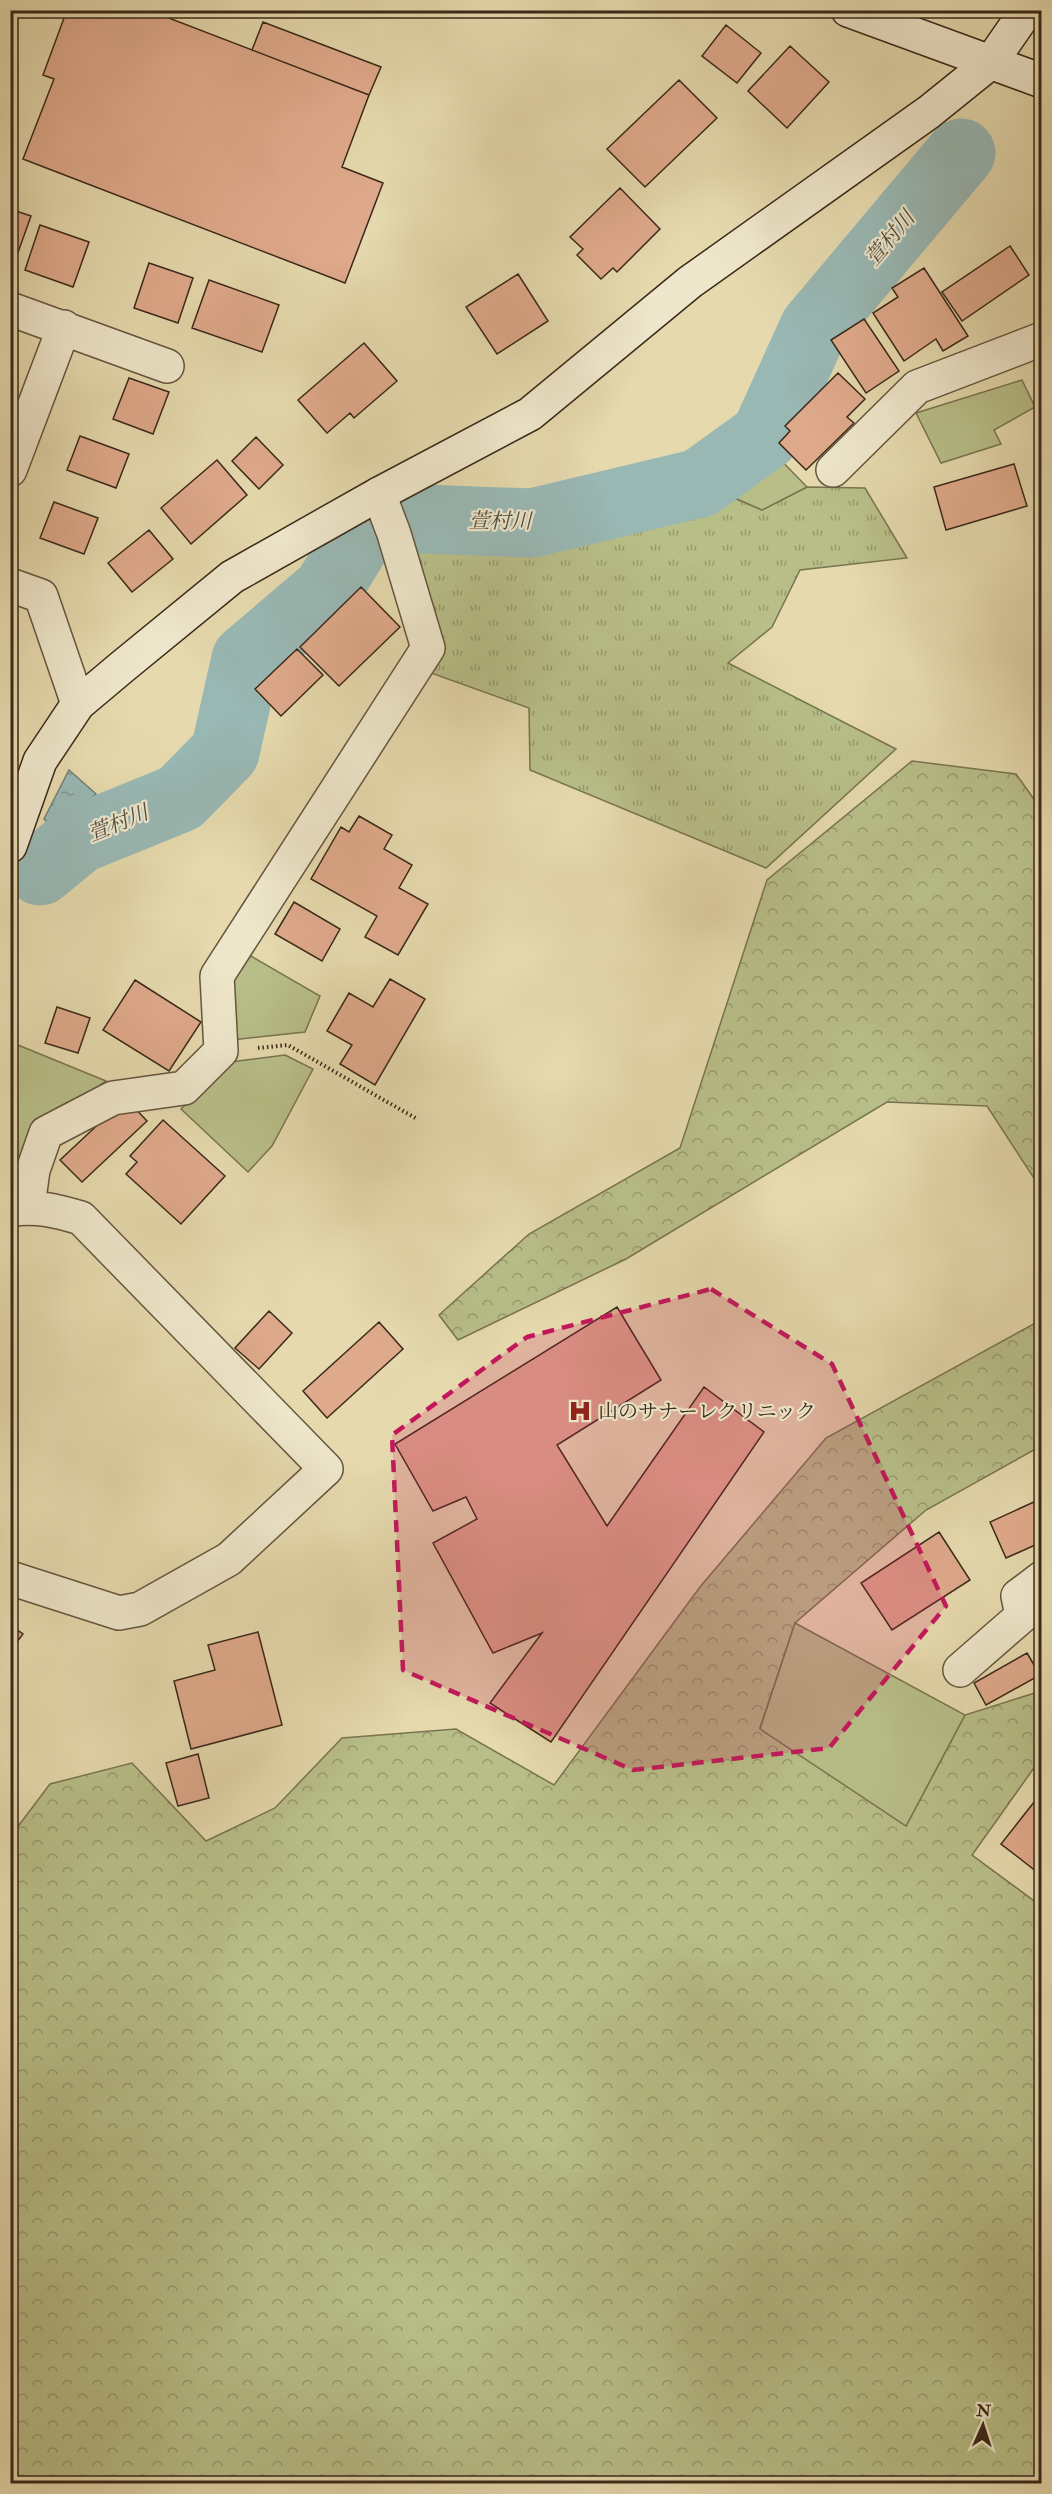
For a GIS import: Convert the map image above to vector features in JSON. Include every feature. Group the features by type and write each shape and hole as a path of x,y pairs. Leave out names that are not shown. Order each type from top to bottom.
{"street":[{"path":"848,10 1041,81"},
{"path":"10,846 40,761 78,704 232,578 380,494 531,414 690,282 929,112 991,62 1027,10"},
{"path":"10,309 167,366"},
{"path":"12,458 64,327"},
{"path":"833,470 917,387 1041,339"},
{"path":"10,1578 119,1613 140,1609 230,1559 326,1469 81,1218 57,1210 19,1208 46,1133 113,1098 184,1088 221,1051 217,976 428,648 380,494"},
{"path":"10,585 41,596 78,704"},
{"path":"960,1670 1022,1616 1018,1596 1041,1578"}],"path":[{"path":"221,1051 288,1045 417,1119"}],"highlighted area":[{"path":"711,1289 832,1364 946,1606 829,1748 633,1770 403,1670 392,1435 527,1337"}],"green space":[{"path":"1022,380 1035,407 994,430 1001,444 941,463 916,413"},
{"path":"767,446 807,487 762,510 714,489"},
{"path":"807,487 865,488 907,558 800,570 772,627 728,663 896,749 766,868 530,770 529,708 431,673 404,535 569,532 714,489 762,510"},
{"path":"912,761 1016,774 1041,809 1041,1189 987,1106 887,1102 626,1259 458,1340 439,1315 529,1234 680,1148 767,880"},
{"path":"244,952 320,996 305,1032 232,1040 227,986"},
{"path":"13,1043 106,1081 39,1126 21,1187 11,1182 10,1057"},
{"path":"285,1055 313,1069 272,1146 248,1172 181,1109 230,1062"},
{"path":"1041,1320 1041,1446 926,1510 795,1623 760,1728 906,1826 965,1715 1041,1691 1041,1758 972,1855 1041,1906 1041,2483 11,2483 10,1837 50,1784 132,1763 206,1841 275,1808 342,1738 456,1729 554,1785 700,1587 826,1438"},
{"path":"795,1623 965,1715 906,1826 760,1729"}],"water":[{"path":"69,770 96,794 54,828 44,819"}],"building":[{"path":"67,10 148,10 369,95 342,167 383,183 345,283 23,159 54,79 43,75"},
{"path":"263,22 381,67 369,95 252,50"},
{"path":"726,25 761,53 737,83 702,56"},
{"path":"790,46 829,82 787,128 748,91"},
{"path":"679,80 717,118 645,187 607,149"},
{"path":"620,188 660,229 617,272 613,268 601,279 577,255 583,249 570,237"},
{"path":"10,209 31,216 16,258 10,257"},
{"path":"40,225 89,242 73,287 25,270"},
{"path":"1010,246 1029,275 962,321 942,292"},
{"path":"149,263 193,278 178,323 134,308"},
{"path":"924,268 968,336 943,351 936,339 904,361 873,313 898,297 892,288"},
{"path":"518,274 548,321 497,354 466,307"},
{"path":"209,280 279,305 262,352 192,328"},
{"path":"864,319 899,371 866,393 831,340"},
{"path":"364,343 397,381 354,418 350,413 327,433 298,400"},
{"path":"838,373 865,399 847,417 854,423 806,470 779,443 790,431 785,426"},
{"path":"129,378 169,392 153,434 113,419"},
{"path":"80,436 129,454 116,488 67,470"},
{"path":"256,437 283,465 259,489 232,461"},
{"path":"217,460 247,495 191,544 161,508"},
{"path":"1014,464 1027,506 946,530 934,487"},
{"path":"54,502 98,518 84,554 40,538"},
{"path":"149,530 173,559 132,592 108,563"},
{"path":"361,587 400,627 339,686 300,647"},
{"path":"297,649 323,675 281,716 255,689"},
{"path":"359,816 392,835 384,849 412,865 399,888 428,904 398,955 365,937 377,916 311,879 341,827 349,832"},
{"path":"294,902 340,929 322,961 275,934"},
{"path":"390,979 425,999 375,1085 340,1064 352,1045 327,1031 349,993 373,1007"},
{"path":"135,980 201,1022 169,1071 103,1030"},
{"path":"57,1007 90,1018 78,1053 45,1043"},
{"path":"130,1103 147,1121 82,1182 60,1160 105,1118"},
{"path":"163,1120 225,1176 181,1224 126,1174 137,1162 130,1156"},
{"path":"617,1307 661,1380 557,1445 607,1526 704,1387 764,1432 551,1742 490,1703 542,1633 493,1653 433,1543 477,1519 466,1497 433,1511 395,1444"},
{"path":"269,1311 292,1333 259,1369 235,1348"},
{"path":"379,1322 403,1349 327,1418 303,1391"},
{"path":"1036,1501 1042,1512 1042,1522 1036,1524 1042,1535 1042,1542 1006,1558 990,1522"},
{"path":"939,1532 970,1580 892,1630 861,1583"},
{"path":"10,1625 23,1634 10,1651"},
{"path":"258,1632 282,1725 191,1749 174,1681 215,1670 208,1645"},
{"path":"1027,1653 1040,1675 986,1705 974,1683"},
{"path":"198,1754 209,1798 178,1806 166,1763"},
{"path":"1042,1792 1042,1875 1041,1875 1001,1844"}],"waterway":[{"name":"萱村川","path":"40,871 79,839 180,798 225,752 246,659 327,590 359,538 394,518 532,523 700,483 765,436 814,328 961,153"}],"place":[{"name":"山のサナーレクリニック","path":"580,1411"}]}
